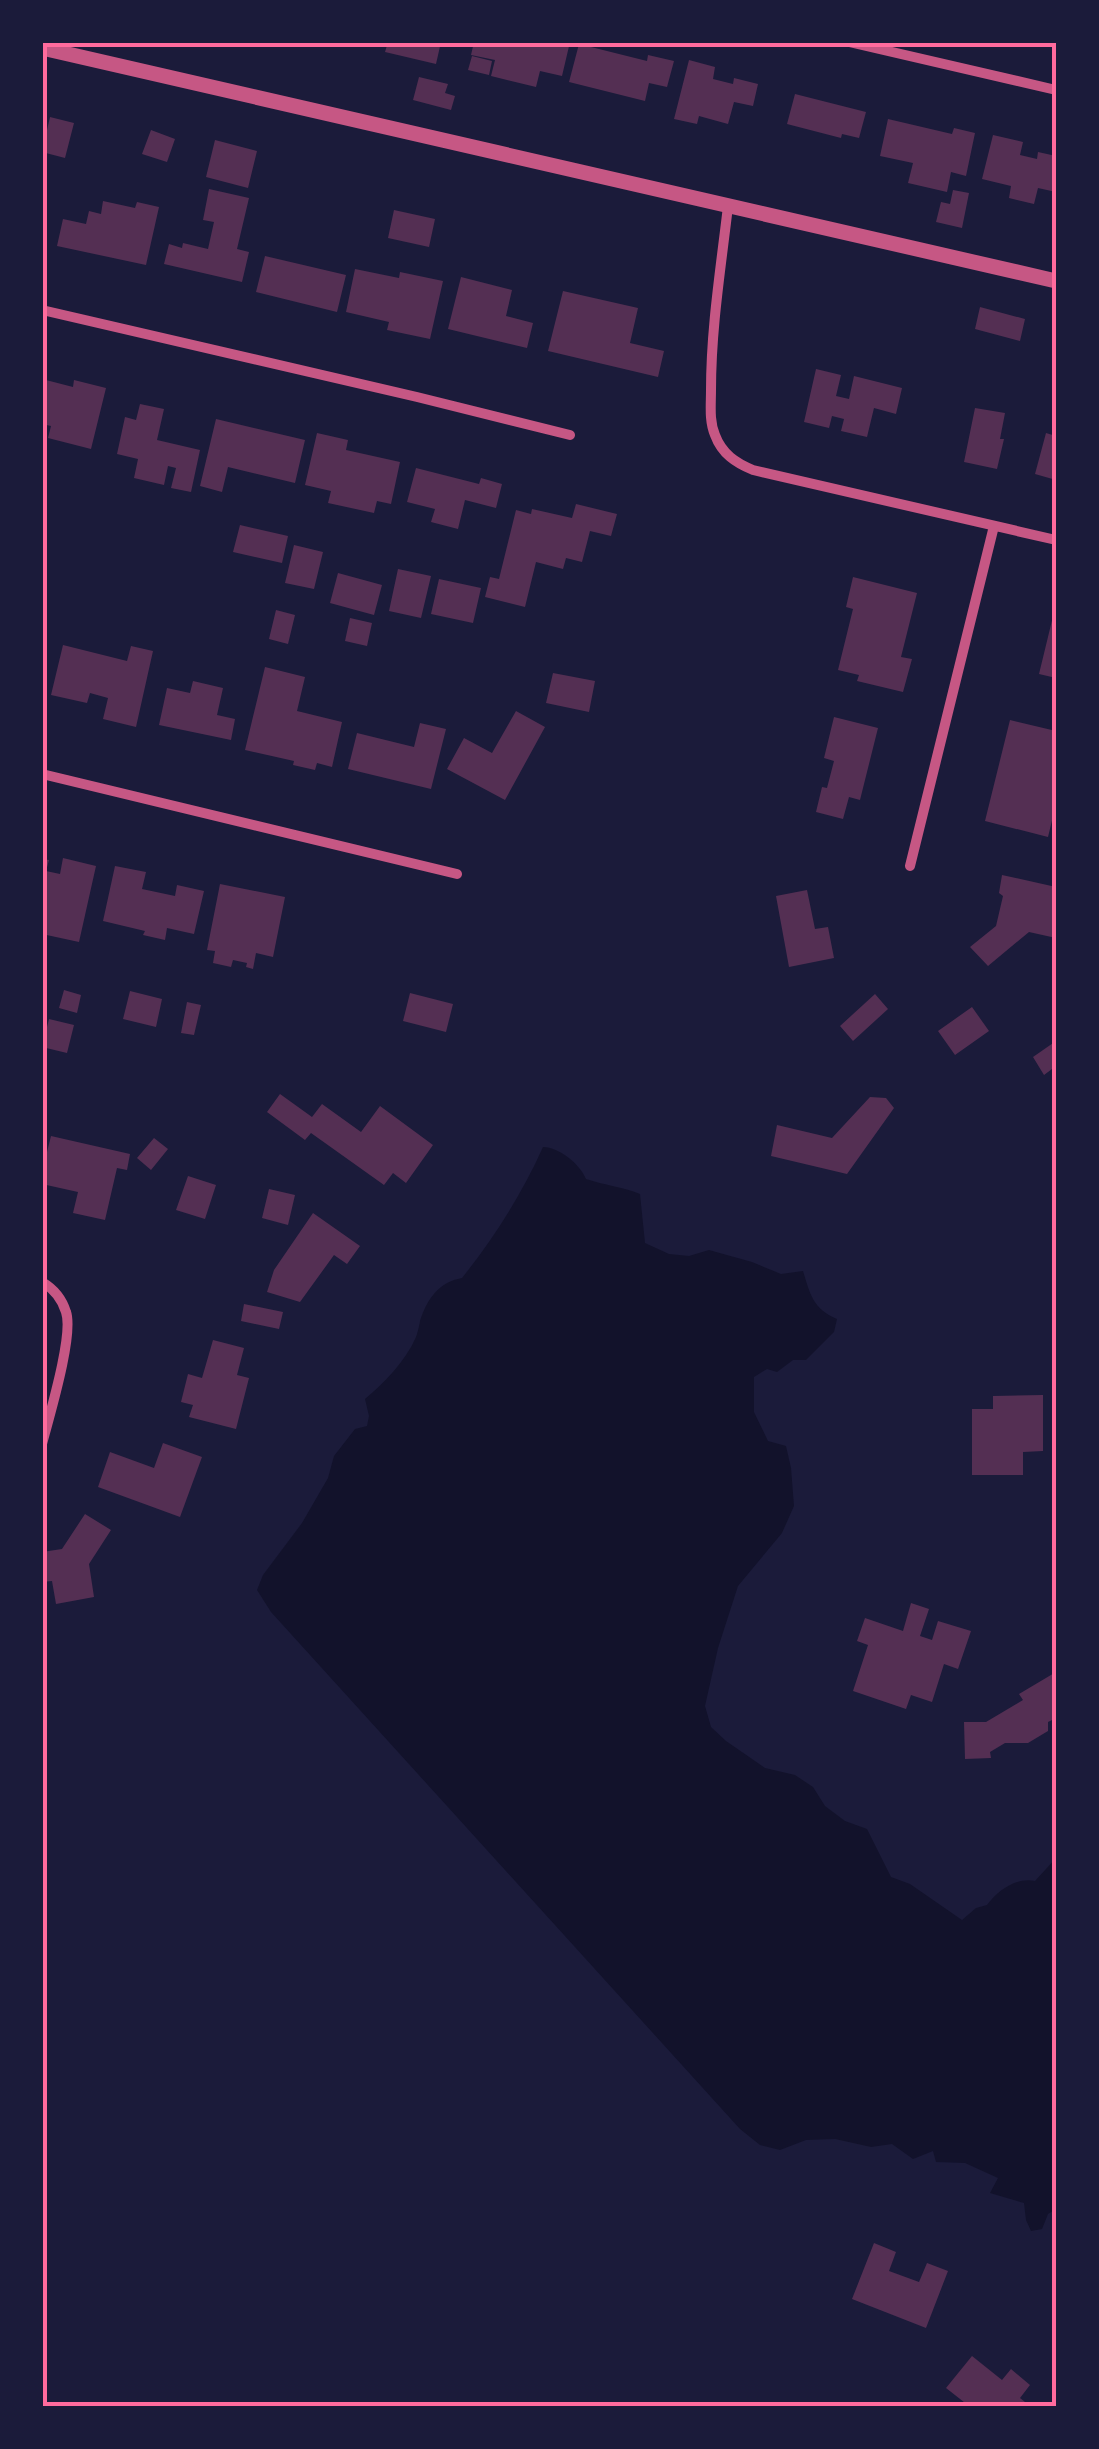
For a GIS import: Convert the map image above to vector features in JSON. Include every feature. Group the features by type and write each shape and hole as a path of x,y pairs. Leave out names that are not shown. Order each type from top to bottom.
{"street":[{"path":"849,42 1056,90"},
{"path":"42,48 1056,282"},
{"path":"728,206 712,351 711,421 724,453 754,470 1056,540"},
{"path":"42,310 570,435"},
{"path":"910,866 994,526"},
{"path":"42,774 458,874"},
{"path":"42,1282 58,1294 68,1315 68,1336 42,1444"}],"shaded area":[{"path":"543,1147 568,1157 586,1179 640,1194 645,1243 669,1254 689,1256 709,1250 781,1274 803,1271 818,1305 837,1319 834,1332 806,1360 793,1360 777,1372 767,1369 754,1377 754,1412 768,1441 786,1446 794,1506 782,1533 738,1586 705,1706 711,1727 726,1741 765,1768 795,1775 813,1787 825,1806 845,1821 867,1829 891,1877 910,1884 962,1920 1008,1886 1035,1881 1056,1858 1056,2209 1048,2214 1042,2229 1031,2231 1024,2203 990,2193 998,2178 965,2163 936,2162 933,2151 913,2159 892,2144 871,2147 835,2139 806,2140 780,2150 760,2145 740,2129 271,1612 257,1590 328,1478 334,1456 355,1429 367,1426 365,1399 406,1355 435,1293 462,1278 485,1247 517,1199"}],"building":[{"path":"388,42 441,42 436,64 385,52"},
{"path":"474,42 570,42 562,76 540,71 536,87 491,76 495,60 471,55"},
{"path":"579,44 647,61 648,55 674,61 667,87 649,83 645,101 569,82"},
{"path":"472,56 492,61 489,75 468,70"},
{"path":"689,60 715,67 713,79 733,84 734,78 758,84 753,106 734,102 728,124 699,116 697,124 674,119"},
{"path":"419,77 448,84 445,93 455,96 451,110 413,100"},
{"path":"795,94 866,112 859,138 842,134 841,138 787,124"},
{"path":"50,117 74,123 65,158 42,152"},
{"path":"888,119 952,134 954,128 975,133 966,176 951,172 947,192 908,183 913,163 880,156"},
{"path":"151,130 175,139 167,162 142,154"},
{"path":"993,135 1023,142 1020,155 1037,159 1038,152 1056,156 1056,192 1038,188 1034,204 1009,198 1011,186 982,179"},
{"path":"215,140 257,151 248,188 206,177"},
{"path":"209,189 249,198 237,249 249,252 242,282 164,264 169,244 208,249 214,222 203,220"},
{"path":"953,190 969,193 962,228 936,222 941,202 950,204"},
{"path":"103,201 135,208 137,202 159,207 146,265 57,246 63,219 86,224 89,211 101,214"},
{"path":"394,210 435,219 429,247 388,238"},
{"path":"265,256 346,275 337,312 256,292"},
{"path":"355,269 399,278 400,272 443,281 430,339 387,330 389,322 346,312"},
{"path":"461,277 512,290 506,316 533,323 527,348 448,329"},
{"path":"563,291 638,308 630,343 664,351 658,377 548,351"},
{"path":"980,307 1025,319 1020,341 975,329"},
{"path":"816,369 841,375 836,396 849,399 854,376 902,388 896,414 874,408 867,437 841,431 844,419 832,416 829,428 804,422"},
{"path":"42,379 73,387 74,380 106,388 91,449 48,438 51,426 42,424"},
{"path":"140,404 164,409 157,440 200,450 191,492 171,488 176,468 168,466 164,485 134,478 138,459 117,454 125,417 136,420"},
{"path":"975,408 1005,413 997,469 964,462"},
{"path":"216,419 305,440 295,483 228,467 222,492 200,486"},
{"path":"317,433 348,440 346,450 400,462 391,504 377,501 374,513 328,503 331,491 305,485"},
{"path":"1046,433 1056,436 1056,480 1035,474"},
{"path":"416,468 479,484 481,478 502,484 496,508 465,500 458,529 431,522 435,509 407,502"},
{"path":"576,504 617,514 611,536 590,531 582,562 566,558 563,569 536,562 525,607 485,597 490,577 499,579 516,510 531,514 532,509 572,518"},
{"path":"240,525 288,536 282,563 233,552"},
{"path":"294,545 323,552 314,589 285,583"},
{"path":"398,569 431,576 421,618 389,611"},
{"path":"338,573 382,585 374,615 330,603"},
{"path":"853,577 917,593 901,657 912,659 903,692 857,681 859,675 838,670 853,609 846,607"},
{"path":"439,579 481,588 473,623 431,614"},
{"path":"1056,608 1056,678 1039,674"},
{"path":"276,610 295,615 288,644 269,639"},
{"path":"350,618 372,623 367,646 345,641"},
{"path":"63,645 127,661 131,646 153,651 136,727 103,719 108,698 90,693 87,703 51,695"},
{"path":"265,667 305,677 297,711 342,722 332,767 317,763 315,770 245,750"},
{"path":"553,673 595,681 589,712 546,703"},
{"path":"193,681 223,688 217,715 235,719 231,740 159,725 167,688 190,693"},
{"path":"516,711 545,727 505,800 447,769 464,738 492,753"},
{"path":"834,717 878,728 860,800 849,797 843,819 816,812 834,761 824,758"},
{"path":"1010,720 1056,731 1056,804 1048,837 985,821"},
{"path":"420,723 446,729 431,789 348,769 357,733 414,747"},
{"path":"63,858 96,866 79,942 42,934 42,859 49,860 46,871 60,874"},
{"path":"115,866 146,872 142,889 175,896 177,885 204,891 194,934 167,928 165,940 103,921"},
{"path":"1002,875 1056,887 1056,938 1029,932 988,966 970,947 996,926 1003,896 999,893"},
{"path":"220,884 285,897 273,957 256,953 253,969 246,967 247,963 233,960 231,967 213,963 215,951 207,950"},
{"path":"807,890 815,929 828,927 834,958 789,967 776,896"},
{"path":"64,990 81,995 77,1013 59,1008"},
{"path":"130,991 162,999 156,1027 123,1019"},
{"path":"410,993 453,1004 446,1032 403,1021"},
{"path":"875,994 888,1009 853,1041 840,1026"},
{"path":"187,1002 201,1005 194,1035 181,1033"},
{"path":"972,1007 989,1031 955,1055 938,1031"},
{"path":"49,1019 74,1025 67,1053 42,1047"},
{"path":"1056,1041 1056,1066 1044,1075 1033,1057"},
{"path":"280,1094 312,1117 322,1104 361,1132 380,1106 433,1145 406,1183 393,1173 384,1185 311,1133 305,1140 267,1112"},
{"path":"870,1097 886,1098 894,1108 847,1174 771,1156 777,1125 832,1138"},
{"path":"51,1136 130,1154 127,1170 117,1168 105,1220 73,1213 78,1192 42,1184"},
{"path":"154,1138 168,1149 151,1170 137,1158"},
{"path":"188,1176 216,1185 205,1219 176,1210"},
{"path":"269,1189 295,1195 288,1225 262,1218"},
{"path":"313,1213 360,1246 347,1264 334,1255 300,1302 267,1292 274,1270"},
{"path":"244,1304 283,1312 279,1329 241,1321"},
{"path":"213,1340 244,1348 237,1375 249,1378 236,1429 189,1417 193,1405 181,1402 188,1374 202,1378"},
{"path":"1043,1395 1043,1451 1023,1452 1023,1475 972,1475 972,1409 993,1409 993,1396"},
{"path":"163,1443 202,1457 180,1517 98,1487 110,1452 154,1468"},
{"path":"85,1514 111,1530 89,1564 94,1597 56,1604 52,1581 42,1582 42,1552 62,1549"},
{"path":"911,1603 929,1609 920,1636 932,1640 938,1621 971,1631 958,1669 944,1664 932,1702 911,1695 906,1709 853,1691 868,1645 857,1641 865,1618 903,1631"},
{"path":"1056,1672 1056,1718 1048,1722 1048,1731 1028,1743 1005,1743 990,1752 991,1758 965,1759 964,1722 986,1722 1023,1700 1019,1694"},
{"path":"874,2243 896,2252 889,2271 919,2282 927,2263 948,2271 926,2328 852,2299"},
{"path":"972,2356 1002,2380 1011,2369 1030,2385 1020,2398 1030,2406 969,2406 946,2388"}]}
